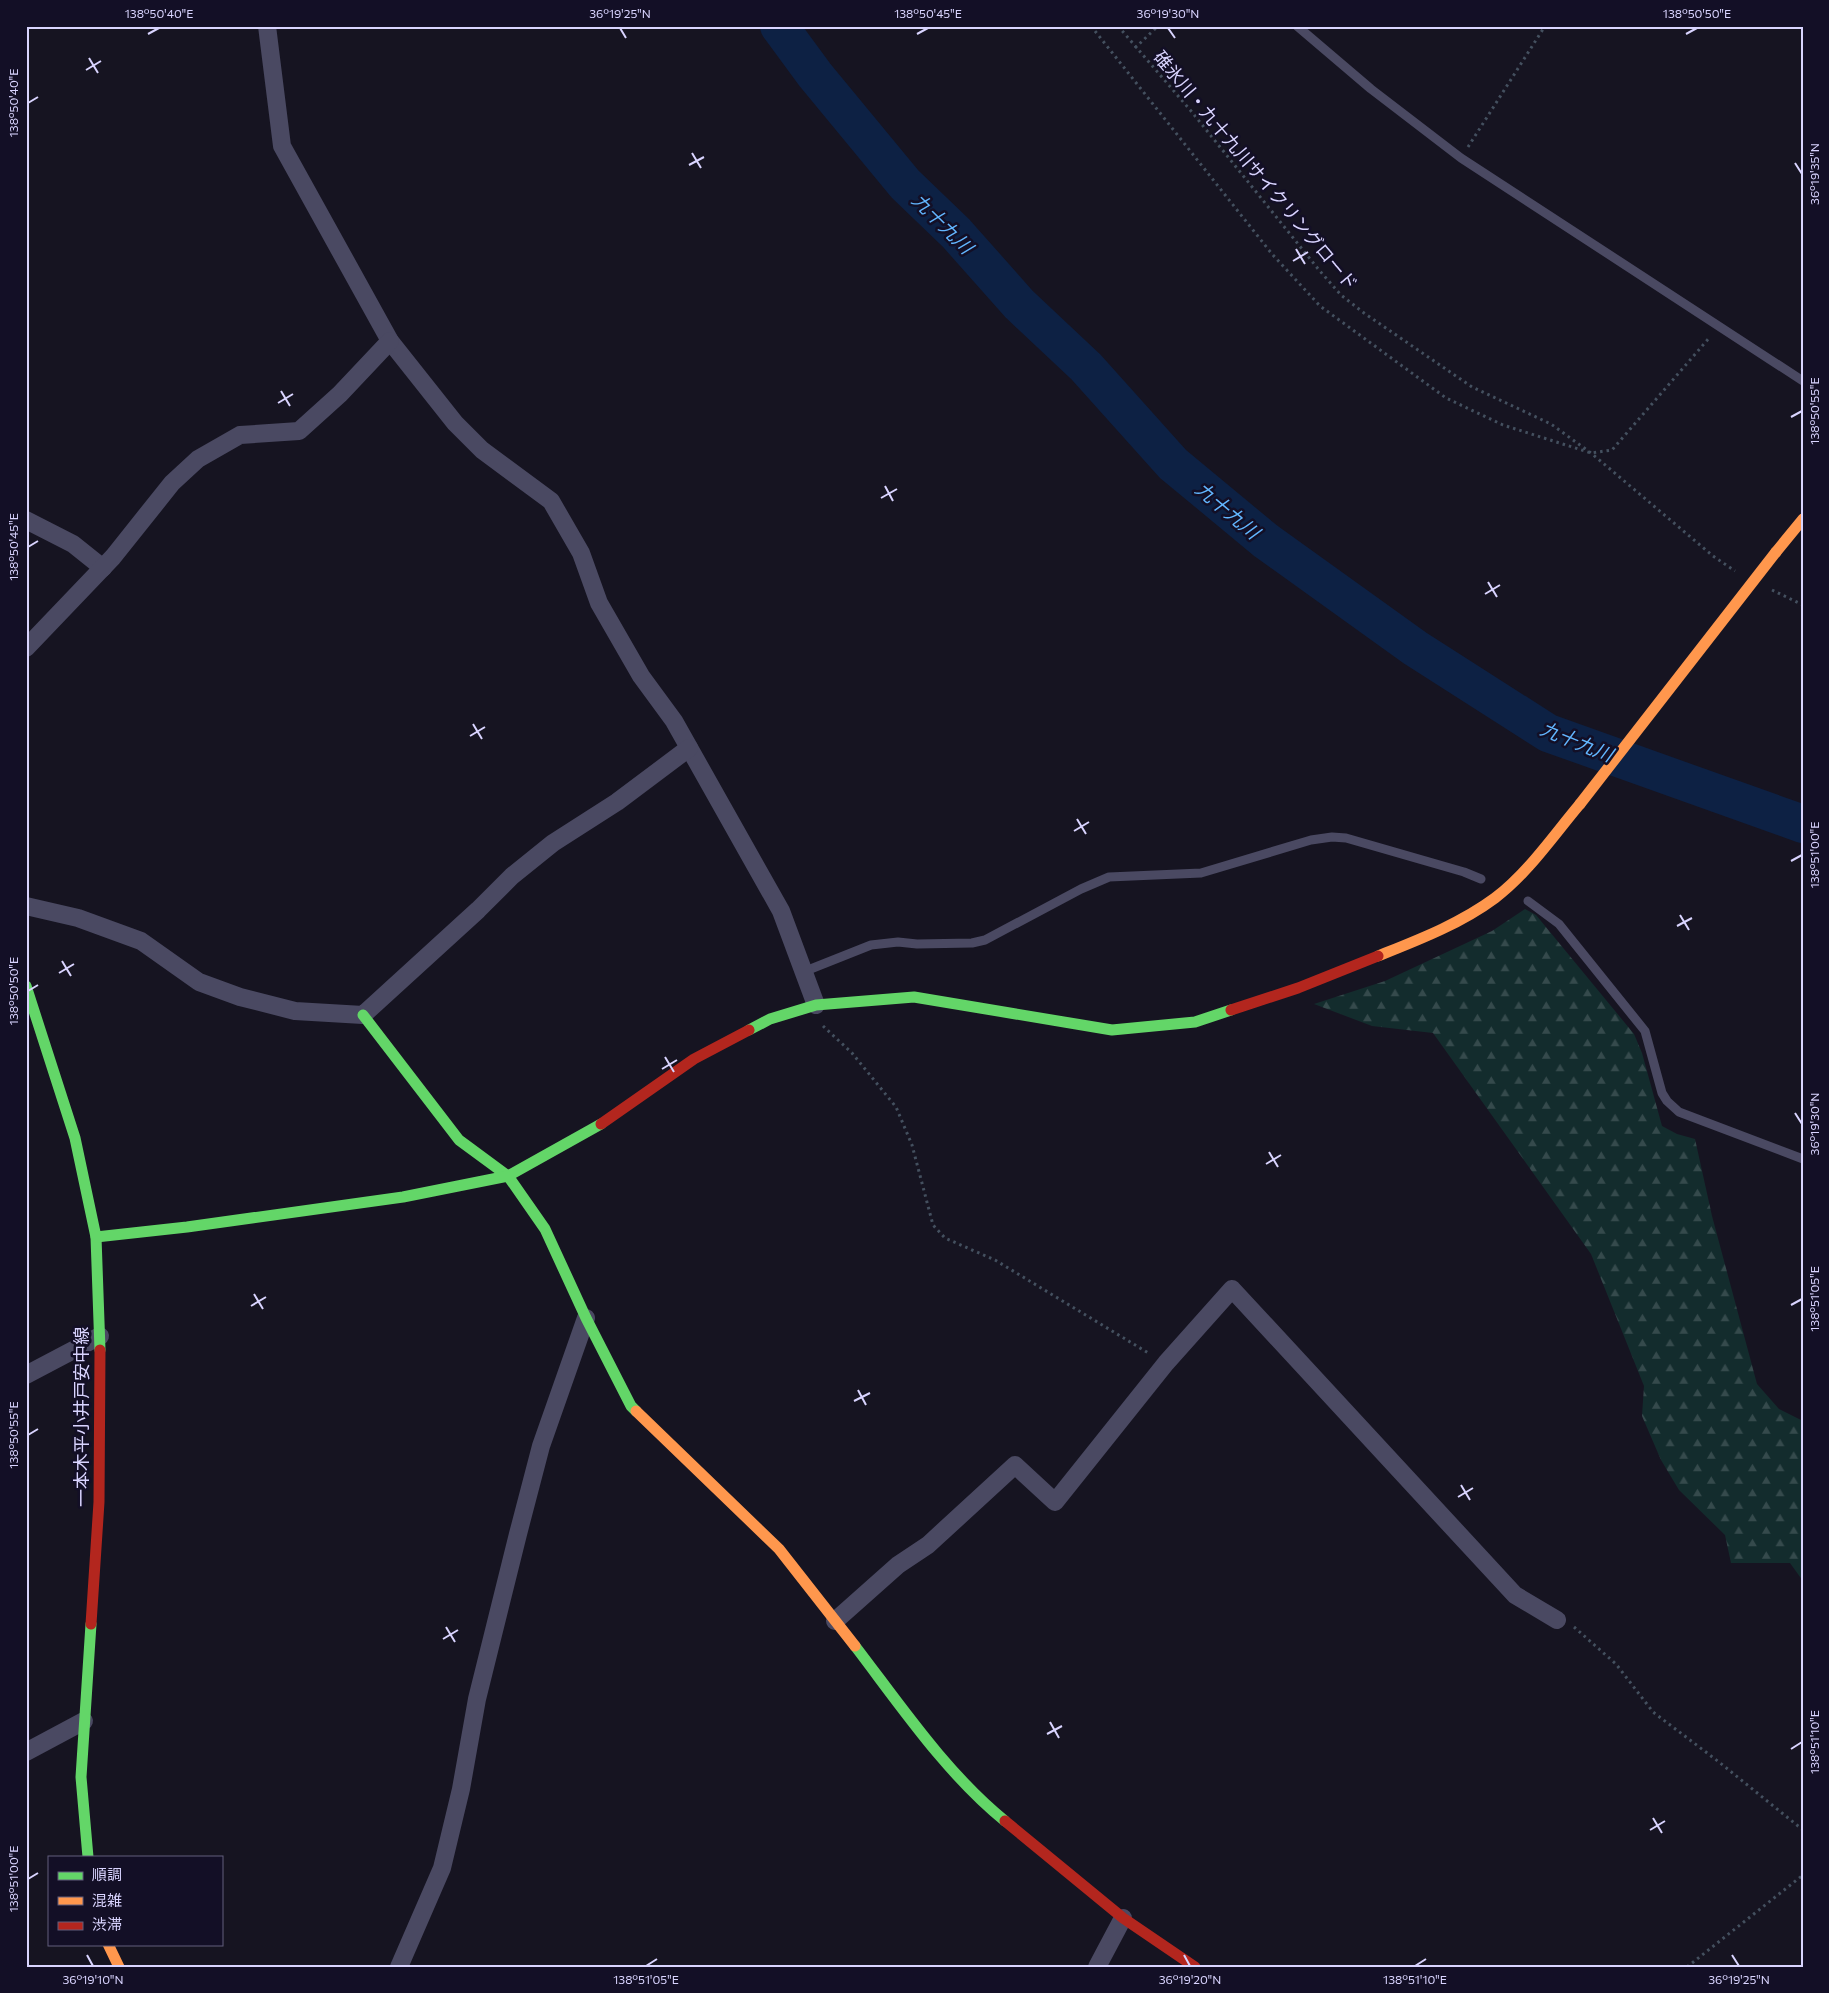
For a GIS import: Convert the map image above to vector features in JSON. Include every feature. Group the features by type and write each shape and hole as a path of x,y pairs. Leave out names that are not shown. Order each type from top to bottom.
{"street":[{"path":"267,26 282,146 390,340 455,423 482,450 552,501 581,553 599,603 641,676 674,721 781,911 816,1004"},
{"path":"26,648 103,568 172,483 198,459 240,435 299,430 340,394 390,340"},
{"path":"96,1238 403,1197 508,1176 613,1117 694,1059 770,1019 816,1004 914,996 1112,1030 1195,1022 1298,988 1420,939 1472,913 1495,898 1517,879 1580,804 1803,519"},
{"path":"26,520 73,544 103,568"},
{"path":"26,906 78,918 140,941 199,982 240,997 295,1011 363,1015 478,910 512,876 554,843 617,802 689,748"},
{"name":"一本木平小井戸安中線","path":"26,986 75,1138 96,1238 100,1336 99,1502 81,1777 88,1856"},
{"path":"363,1015 459,1140 508,1176 545,1230 586,1318 631,1406 779,1549 927,1739 983,1803 1123,1918 1195,1967"},
{"path":"835,1621 898,1565 928,1545 1015,1465 1055,1502 1166,1363 1232,1289 1516,1595 1557,1620"},
{"path":"399,1967 442,1868 462,1789 477,1699 520,1526 541,1446 586,1318"},
{"path":"26,1375 100,1336"},
{"path":"26,1752 84,1721"},
{"path":"1097,1967 1123,1918"},
{"path":"109,1946 119,1967"}],"lane":[{"path":"1297,26 1371,89 1461,158 1803,381"},
{"path":"804,972 871,945 898,942 917,944 972,943 986,940 1081,889 1109,878 1201,873 1318,839 1346,838 1481,878"},
{"path":"1528,901 1559,924 1645,1031 1662,1093 1668,1102 1679,1112 1803,1160"}],"path":[{"path":"1091,26 1272,254 1320,306 1446,398 1503,425 1591,453 1612,450 1718,327"},
{"name":"碓氷川・九十九川サイクリングロード","path":"1118,26 1190,111 1318,270 1341,295 1364,313 1472,387 1552,424 1591,453 1713,556 1738,573"},
{"path":"1135,48 1158,26"},
{"path":"1461,158 1544,26"},
{"path":"1764,586 1803,605"},
{"path":"816,1004 824,1029 852,1053 896,1107 912,1144 933,1224 945,1238 994,1260 1166,1363"},
{"path":"1557,1620 1573,1627 1616,1664 1652,1712 1719,1762 1803,1830"},
{"path":"1687,1967 1803,1875"}],"green space":[{"path":"1525,909 1536,915 1634,1034 1642,1053 1662,1126 1677,1134 1695,1139 1712,1216 1757,1384 1779,1409 1803,1421 1803,1581 1790,1563 1731,1563 1725,1535 1679,1490 1661,1460 1642,1416 1644,1386 1591,1254 1433,1033 1372,1026 1314,1004 1385,981 1492,931"}],"waterway":[{"name":"九十九川","path":"779,26 815,75 905,184 956,233 1019,304 1086,367 1173,464 1266,541 1415,648 1548,733 1803,824"}],"traffic: fast":[{"path":"26,986 75,1138 96,1237 100,1350"},
{"path":"749,1030 770,1019 816,1005 914,997 1112,1030 1195,1022 1231,1010"},
{"path":"363,1015 459,1140 508,1176 545,1229 586,1318 631,1406 636,1411"},
{"path":"96,1237 187,1227 403,1197 508,1176 601,1124"},
{"path":"88,1856 81,1777 91,1624"},
{"path":"855,1646 925,1738 963,1782 1005,1821"}],"traffic: slow":[{"path":"1776,552 1803,519"},
{"path":"1580,804 1776,552"},
{"path":"1378,956 1453,924 1495,898 1540,854 1580,804"},
{"path":"636,1411 779,1549 855,1646"},
{"path":"109,1946 119,1967"}],"traffic: jam":[{"path":"1231,1010 1298,988 1378,956"},
{"path":"601,1124 694,1059 749,1030"},
{"path":"91,1624 99,1502 100,1350"},
{"path":"1005,1821 1123,1918 1195,1967"}]}
